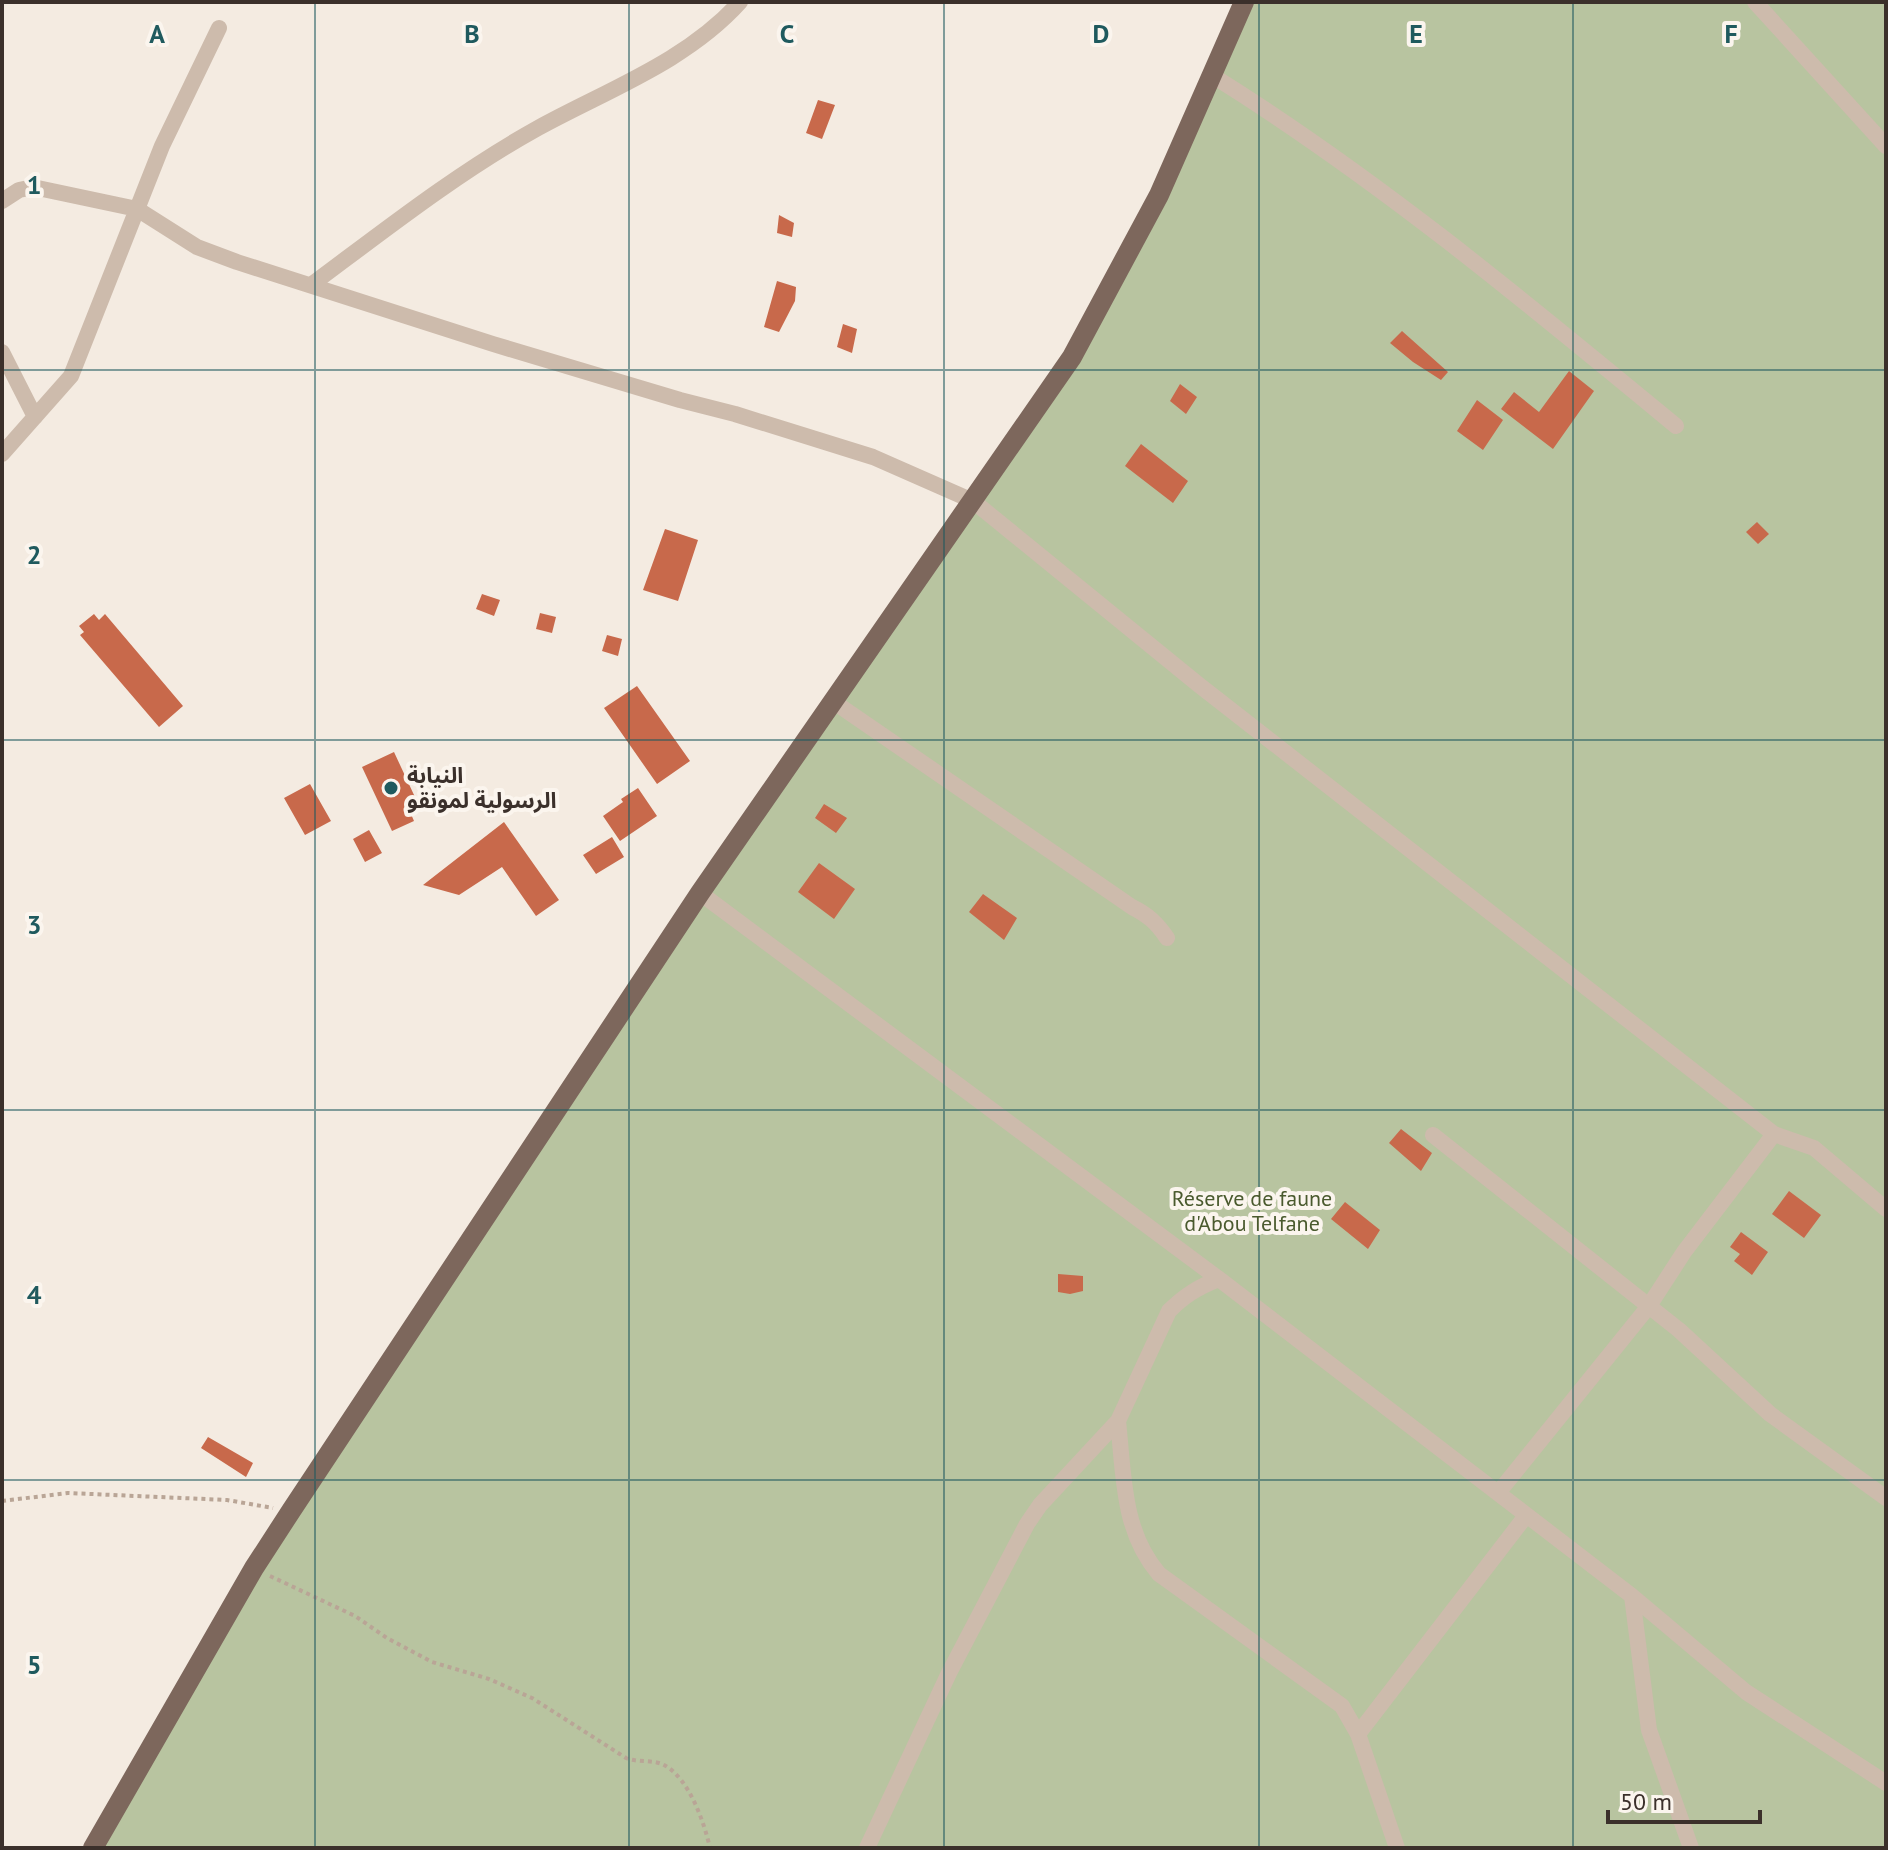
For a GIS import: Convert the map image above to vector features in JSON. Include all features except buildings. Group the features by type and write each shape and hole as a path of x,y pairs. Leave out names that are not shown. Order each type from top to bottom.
{"main road":[{"path":"93,1848 254,1568 291,1511 700,893 1072,357 1159,195 1244,2"}],"street":[{"path":"311,285 452,180 538,128 669,58 724,19 740,2"},
{"path":"1755,2 1886,146"},
{"path":"2,454 71,376 162,146 219,28"},
{"path":"1213,76 1296,130 1501,281 1676,426"},
{"path":"2,201 19,190 33,187 137,209 197,247 493,344 873,457 973,501 1199,685 1774,1134 1814,1148 1886,1209"},
{"path":"2,352 35,417"},
{"path":"834,702 1149,916 1158,923 1167,938"},
{"path":"700,893 1219,1279 1525,1517 1632,1596 1746,1692 1886,1783"},
{"path":"1498,1493 1649,1306 1684,1252 1774,1134"},
{"path":"1433,1135 1649,1306 1770,1414 1886,1498"},
{"path":"867,1848 949,1673 1027,1524 1040,1505 1118,1421 1169,1311 1189,1293 1219,1279"},
{"path":"1118,1421 1129,1519 1149,1562 1159,1574 1342,1706 1358,1734 1397,1848"},
{"path":"1358,1734 1525,1517"},
{"path":"1632,1596 1649,1730 1691,1848"}],"path":[{"path":"2,1501 68,1493 227,1500 291,1511"},
{"path":"254,1568 355,1616 420,1657 509,1686 626,1758 637,1762 656,1762 672,1770 694,1804 710,1848"}],"green space":[{"name":"Réserve de faune d'Abou Telfane","path":"1239,2 1886,2 1886,1848 93,1848 254,1568 1091,324"}],"place":[{"name":"النيابة الرسولية لمونقو","path":"391,788"}]}
